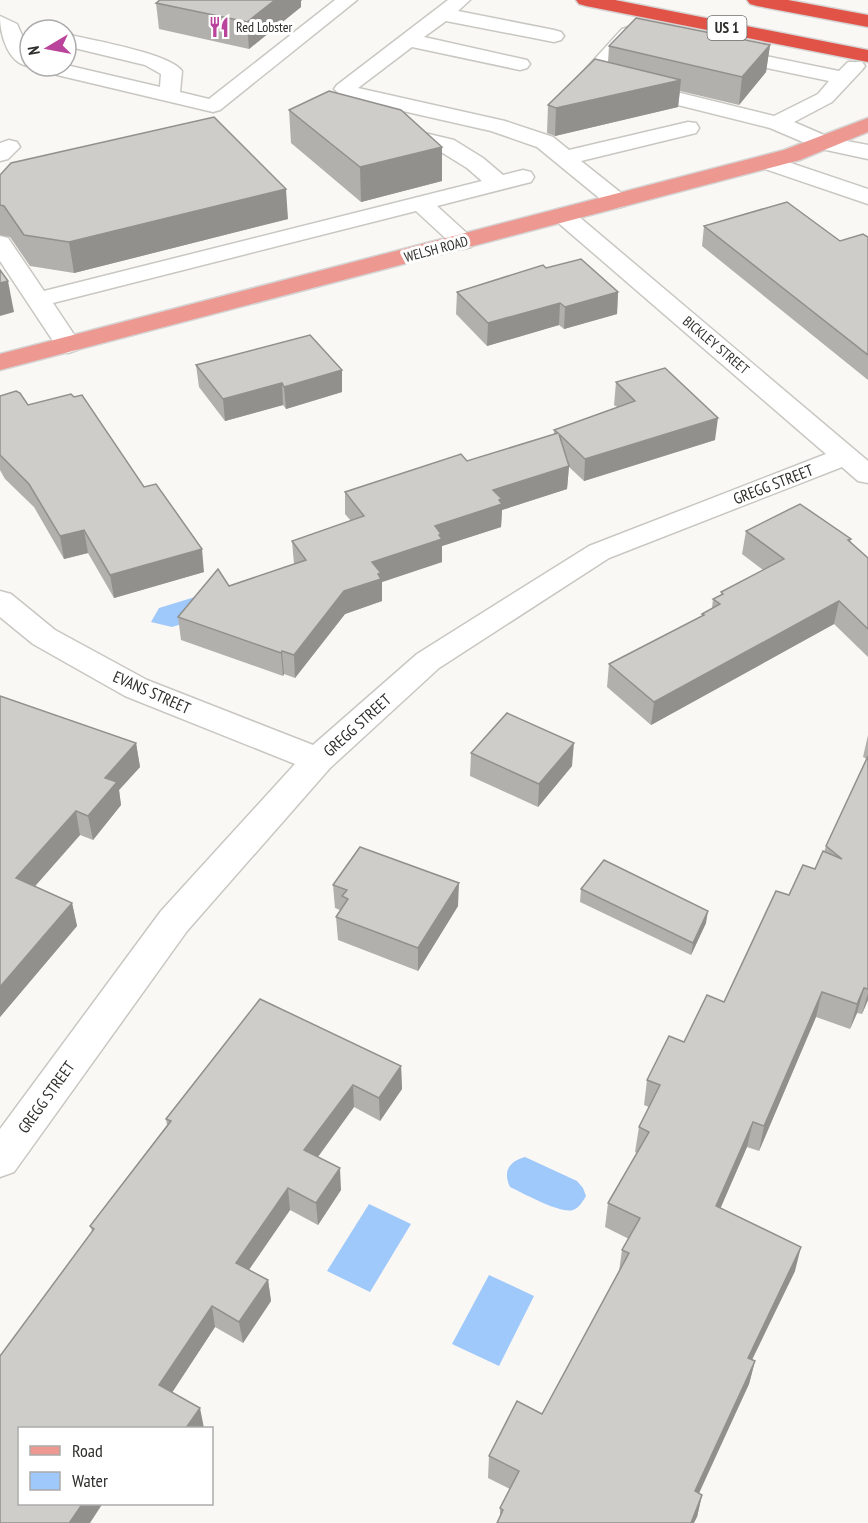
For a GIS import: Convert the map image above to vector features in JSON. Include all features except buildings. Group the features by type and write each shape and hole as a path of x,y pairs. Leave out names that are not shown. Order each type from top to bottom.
{"highway":[{"name":"US 1","path":"586,0 866,56"},
{"name":"US 1","path":"758,0 868,21"}],"main road":[{"name":"WELSH ROAD","path":"0,362 767,162 866,127"}],"street":[{"path":"78,74 213,105 347,0"},
{"path":"460,0 344,89 350,93 497,126 545,142 617,201"},
{"path":"442,14 554,36"},
{"path":"668,16 652,38 629,33 589,77 777,123 825,143 868,152"},
{"path":"13,27 18,45"},
{"path":"408,40 520,64"},
{"path":"78,43 152,61 172,71 169,96"},
{"path":"705,49 844,78"},
{"path":"777,123 825,98 866,56"},
{"path":"377,128 446,145 475,163 498,183"},
{"path":"565,159 688,128"},
{"path":"801,151 868,173"},
{"path":"767,162 868,197"},
{"path":"37,300 523,177"},
{"path":"420,202 463,242"},
{"name":"BICKLEY STREET","path":"563,215 857,465"},
{"path":"0,243 68,345"},
{"name":"GREGG STREET","path":"0,1160 174,921 318,760 428,661 599,552 857,465"},
{"name":"EVANS STREET","path":"0,601 44,637 136,688 318,760"}],"water":[{"path":"208,593 221,612 172,627 151,622 159,608"},
{"path":"525,1157 577,1181 586,1196 581,1204 573,1210 560,1209 510,1187 507,1177 508,1168"},
{"path":"369,1204 411,1224 370,1292 327,1271"},
{"path":"489,1275 534,1296 499,1366 452,1344"}],"place":[{"name":"Red Lobster","path":"219,27"}]}
